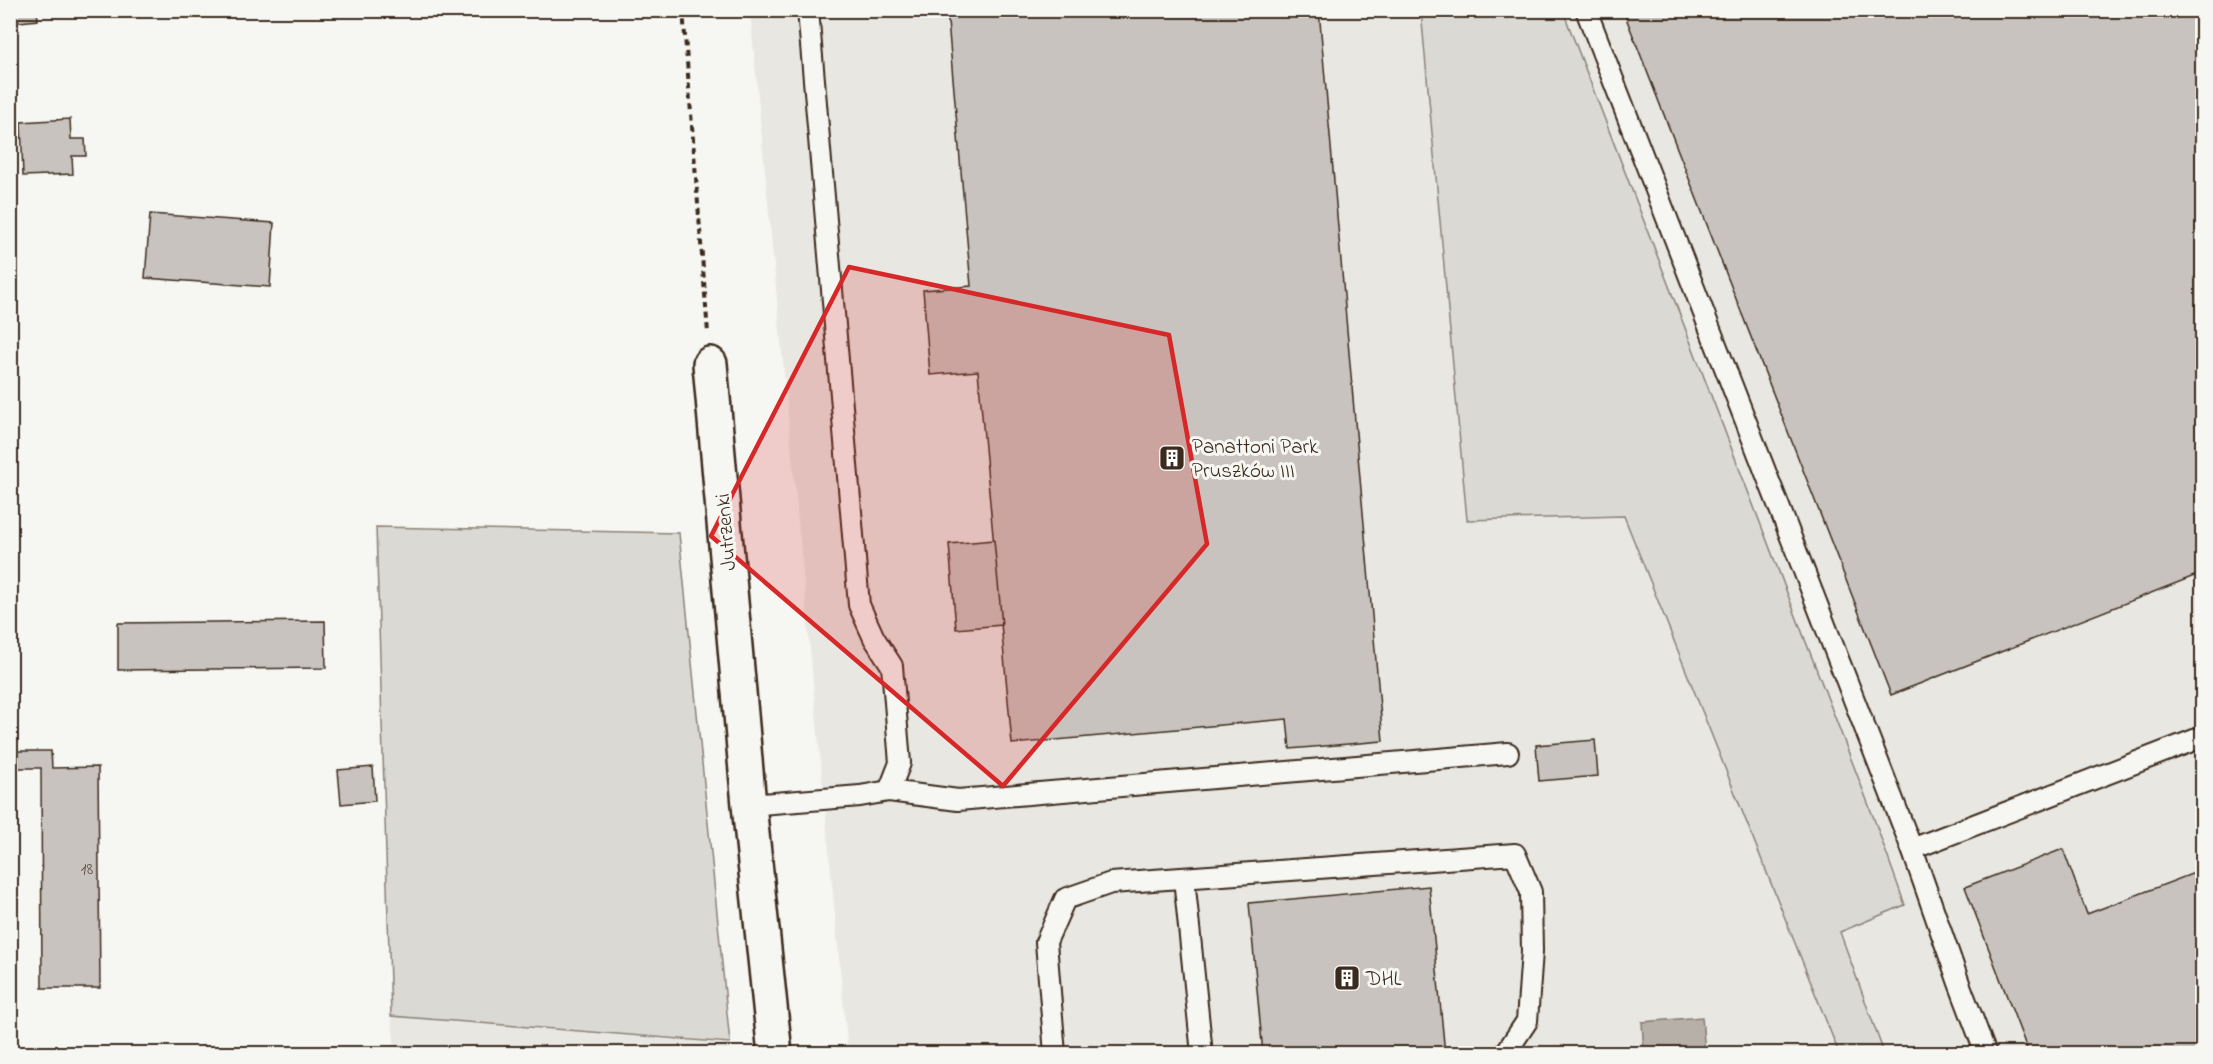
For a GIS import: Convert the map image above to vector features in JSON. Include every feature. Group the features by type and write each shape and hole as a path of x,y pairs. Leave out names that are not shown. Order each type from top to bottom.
{"street":[{"name":"Jutrzenki","path":"710,364 749,805 775,1053"}],"lane":[{"path":"808,10 859,605 874,638 892,666 900,763 889,790"},
{"path":"1586,10 1912,849 1986,1053"},
{"path":"1912,849 2202,737"},
{"path":"749,805 860,796 889,790 957,800 1508,753"},
{"path":"1055,1053 1046,942 1065,899 1111,883 1515,854 1531,892 1532,951 1527,1021 1505,1053"},
{"path":"1184,878 1202,1053"}],"path":[{"path":"682,10 710,364"}],"highlighted area":[{"path":"849,267 1169,335 1207,544 1003,786 711,536"}],"shaded area":[{"path":"750,11 1421,11 1467,520 1624,516 1839,1053 848,1053"},
{"path":"1421,11 1563,11 1873,816 1905,905 1840,932 1884,1053 1839,1053 1624,516 1467,520"},
{"path":"1563,11 2202,11 2202,1053 1884,1053 1840,931 1905,905 1873,816"},
{"path":"376,527 679,533 730,1043 391,1016"},
{"path":"391,1016 730,1043 731,1053 396,1053"},
{"path":"1702,1017 1705,1053 1644,1053 1642,1022"}],"building":[{"path":"10,10 37,10 38,20 10,23"},
{"name":"Panattoni Park Pruszków III","path":"947,10 1319,10 1383,741 1290,749 1287,719 1012,744 978,371 930,375 923,290 971,286"},
{"path":"1623,10 2202,10 2202,573 1891,695"},
{"path":"70,119 71,139 85,139 86,156 72,156 73,174 23,176 21,122"},
{"path":"150,214 274,223 270,287 145,278"},
{"path":"994,540 1002,625 956,629 949,544"},
{"path":"325,621 326,668 118,670 118,623"},
{"path":"1595,740 1598,776 1539,781 1536,745"},
{"path":"16,751 51,751 52,768 98,767 100,988 42,988 41,768 15,768"},
{"path":"373,767 375,801 341,804 338,770"},
{"path":"2063,849 2087,914 2202,870 2202,1054 2029,1054 1965,887"},
{"name":"DHL","path":"1429,886 1445,1054 1263,1054 1249,903"}],"place":[{"name":"Panattoni Park Pruszków III","path":"1172,458"},
{"name":"DHL","path":"1347,978"}]}
